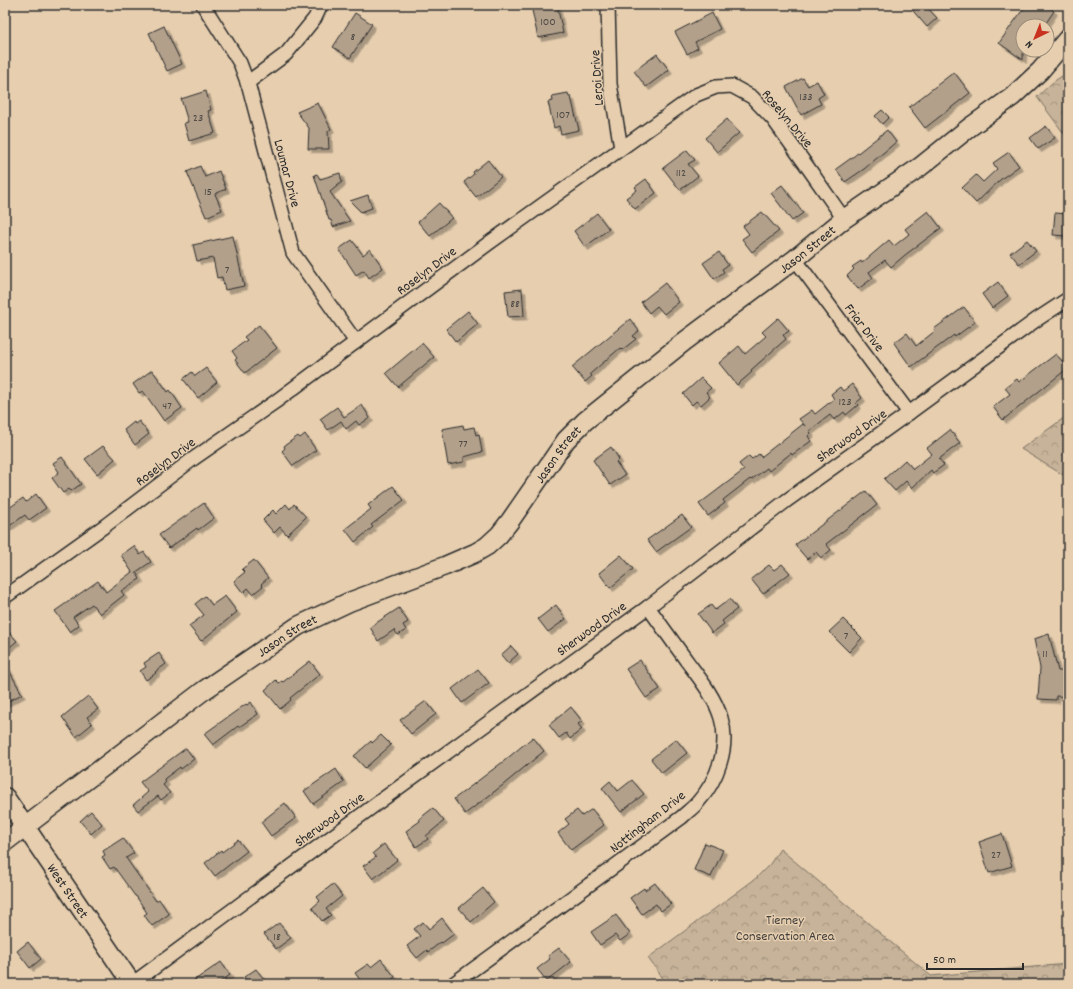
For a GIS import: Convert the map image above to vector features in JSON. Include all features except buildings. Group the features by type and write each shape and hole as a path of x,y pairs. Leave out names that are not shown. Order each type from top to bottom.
{"street":[{"name":"Loumar Drive","path":"203,5 240,63 247,83 293,253 356,342"},
{"path":"247,83 286,54 315,18 321,5"},
{"name":"Leroi Drive","path":"608,5 610,84 621,148"},
{"name":"Jason Street","path":"5,842 203,691 298,626 349,602 445,566 487,546 499,535 510,521 566,440 585,421 685,340 794,259 844,219 920,167 970,127 1012,97 1040,71 1068,38"},
{"name":"Roselyn Drive","path":"5,597 106,525 489,243 696,95 716,88 732,86 752,97 773,119 844,219"},
{"name":"Friar Drive","path":"794,259 910,413"},
{"name":"Sherwood Drive","path":"132,984 648,607 786,501 910,413 1036,320 1068,300"},
{"name":"Nottingham Drive","path":"453,984 682,817 698,802 710,786 718,770 723,751 724,733 721,717 703,684 648,607"},
{"name":"West Street","path":"5,797 132,984"}],"green space":[{"path":"1068,72 1068,139 1037,97 1053,82"},
{"path":"1068,415 1068,478 1021,449"},
{"name":"Tierney Conservation Area","path":"780,849 931,976 1068,964 1068,984 667,984 648,958 755,879 770,864"}]}
